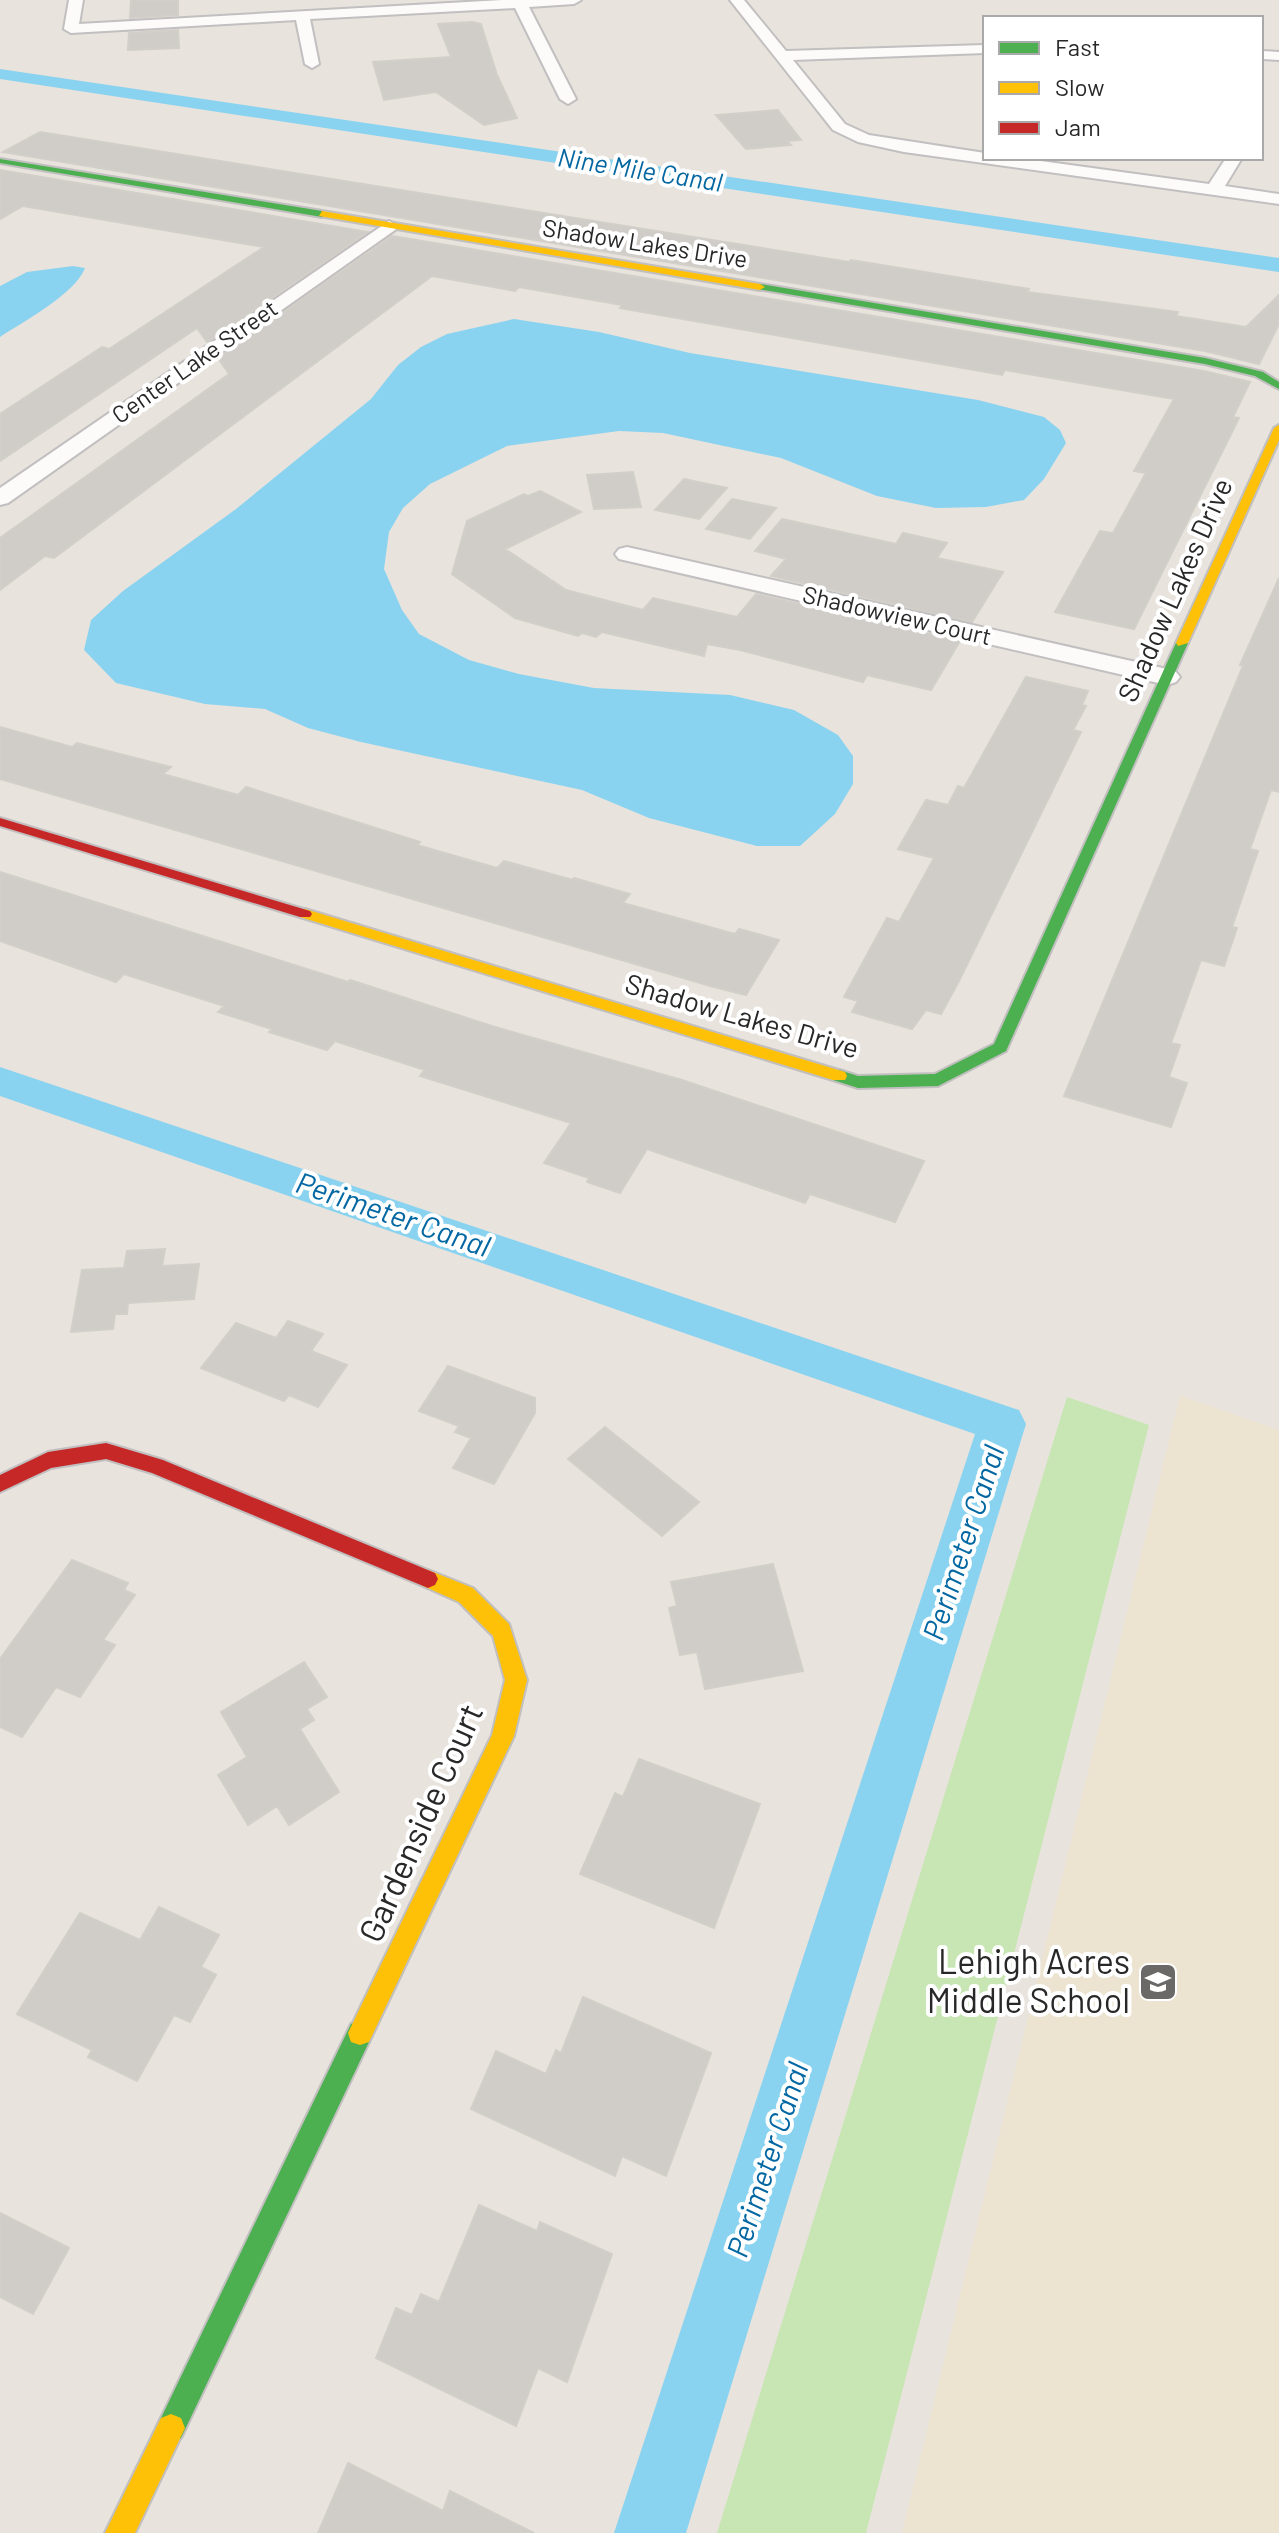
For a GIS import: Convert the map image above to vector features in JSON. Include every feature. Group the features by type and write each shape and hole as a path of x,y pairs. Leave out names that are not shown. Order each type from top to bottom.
{"street":[{"path":"76,0 71,29 574,0"},
{"path":"737,0 839,127 864,139 983,156"},
{"path":"520,3 568,99"},
{"path":"302,15 312,64"},
{"path":"783,56 983,49"},
{"path":"1008,160 1279,199"},
{"path":"1214,190 1233,160"},
{"name":"Shadow Lakes Drive","path":"2,163 1205,361 1259,374 1279,386"},
{"name":"Center Lake Street","path":"0,498 389,226"},
{"name":"Shadow Lakes Drive","path":"0,822 858,1082 938,1080 1000,1047 1279,428"},
{"name":"Shadowview Court","path":"627,554 1167,677"},
{"name":"Gardenside Court","path":"0,1484 48,1460 106,1451 156,1466 466,1595 502,1631 516,1680 503,1736 120,2533"}],"shaded area":[{"name":"Lehigh Acres Middle School","path":"1180,1396 1279,1430 1279,2533 902,2533"}],"green space":[{"path":"1067,1397 1149,1425 866,2533 717,2533"}],"water":[{"path":"73,266 85,268 71,288 0,337 0,286 27,272"},
{"path":"514,319 599,332 690,353 978,400 1044,417 1060,430 1066,443 1044,479 1024,500 986,507 936,508 877,496 781,458 663,433 619,431 507,446 430,484 403,508 389,532 384,569 402,610 419,634 469,660 519,674 594,688 730,695 794,710 838,735 853,756 853,784 835,814 800,846 757,846 649,818 582,790 361,742 308,728 265,709 205,704 116,683 84,650 91,620 123,591 236,509 371,399 398,365 421,347 447,334"}],"building":[{"path":"131,0 178,0 178,15 130,18"},
{"path":"438,24 481,24 497,75 517,118 484,125 436,92 384,100 373,62 451,57"},
{"path":"178,30 179,48 128,50 129,33"},
{"path":"778,110 801,140 787,141 791,145 746,149 716,115"},
{"path":"40,132 1029,289 1027,292 1178,312 1176,316 1246,327 1279,295 1279,324 1259,364 1205,351 3,152"},
{"path":"0,170 368,232 207,342 197,328 0,461 0,414 102,347 109,349 264,247 23,206 0,219"},
{"path":"392,236 1204,371 1250,382 1233,417 1239,418 1134,629 1055,612 1100,531 1113,533 1146,473 1134,471 1174,399 1005,370 1002,375 620,308 622,305 519,287 515,291 432,276 54,558 45,556 0,590 0,538 229,374 218,358"},
{"path":"633,472 641,507 594,509 587,475"},
{"path":"684,479 727,488 699,519 655,510"},
{"path":"540,491 581,512 505,549 566,590 643,610 653,598 737,617 756,594 960,641 931,690 867,675 863,682 707,644 704,656 602,632 596,637 582,633 578,636 515,618 452,574 467,521 524,494 528,496"},
{"path":"732,499 776,508 750,539 706,529"},
{"path":"782,519 896,544 903,533 947,543 937,558 1003,572 972,622 771,576 786,559 755,551"},
{"path":"1279,578 1279,792 1271,790 1250,849 1258,851 1232,927 1237,928 1224,966 1201,960 1171,1043 1180,1045 1169,1077 1187,1083 1171,1127 1064,1096 1243,666 1240,665"},
{"path":"1026,677 1088,691 1082,705 1086,706 1073,730 1081,732 959,981 941,1014 926,1010 912,1029 852,1012 858,1001 844,997 887,918 899,922 934,858 898,849 926,800 948,805 958,786 964,788"},
{"path":"0,727 72,747 77,743 171,767 163,774 238,795 246,787 420,842 417,845 497,868 504,861 574,878 630,894 623,903 735,934 739,929 779,940 746,995 714,987 0,779"},
{"path":"0,872 495,1027 682,1080 924,1161 895,1222 810,1194 805,1203 647,1149 620,1193 587,1182 589,1178 544,1163 571,1123 420,1076 425,1070 335,1041 327,1050 218,1012 224,1006 124,974 116,982 0,941"},
{"path":"165,1249 162,1266 199,1264 194,1299 128,1303 127,1314 115,1314 113,1329 71,1332 82,1270 124,1268 127,1251"},
{"path":"288,1321 323,1334 311,1351 347,1365 318,1407 289,1395 284,1401 201,1368 236,1323 276,1338"},
{"path":"448,1366 535,1398 535,1413 494,1484 453,1468 471,1438 455,1432 459,1426 419,1411"},
{"path":"605,1427 699,1502 662,1536 568,1459"},
{"path":"72,1560 128,1583 124,1590 135,1595 103,1640 115,1645 80,1697 56,1687 22,1737 0,1727 0,1659"},
{"path":"773,1564 803,1671 705,1689 697,1652 680,1655 669,1608 677,1606 671,1582"},
{"path":"304,1662 327,1697 307,1709 314,1720 300,1729 339,1792 289,1825 277,1806 248,1825 218,1775 247,1757 221,1712"},
{"path":"639,1759 760,1804 714,1928 580,1874 615,1793 623,1797"},
{"path":"159,1907 219,1935 201,1967 216,1975 190,2022 174,2015 137,2081 88,2057 92,2050 17,2014 80,1913 140,1940"},
{"path":"583,1997 711,2053 666,2176 622,2156 615,2176 471,2109 496,2051 546,2074 556,2050 561,2053"},
{"path":"479,2205 537,2231 540,2222 612,2254 567,2382 538,2368 516,2426 376,2358 396,2308 412,2315 421,2294 439,2302"},
{"path":"0,2213 69,2248 33,2314 0,2297"},
{"path":"348,2463 443,2511 450,2491 534,2533 318,2533"}],"waterway":[{"name":"Nine Mile Canal","path":"0,74 1279,265"},
{"name":"Perimeter Canal","path":"0,1081 1002,1424 650,2533"}],"traffic: fast":[{"path":"0,161 322,214"},
{"path":"760,287 1205,361 1259,374 1279,386"},
{"path":"839,1076 858,1082 938,1080 1000,1047 1182,643"},
{"path":"171,2428 360,2033"}],"traffic: slow":[{"path":"322,214 760,287"},
{"path":"1182,643 1279,428"},
{"path":"305,914 839,1076"},
{"path":"360,2033 503,1736 516,1680 502,1631 466,1595 428,1579"},
{"path":"120,2533 171,2428"}],"traffic: jam":[{"path":"0,822 305,914"},
{"path":"0,1484 48,1460 106,1451 156,1466 428,1579"}],"place":[{"name":"Lehigh Acres Middle School","path":"1158,1982"}]}
